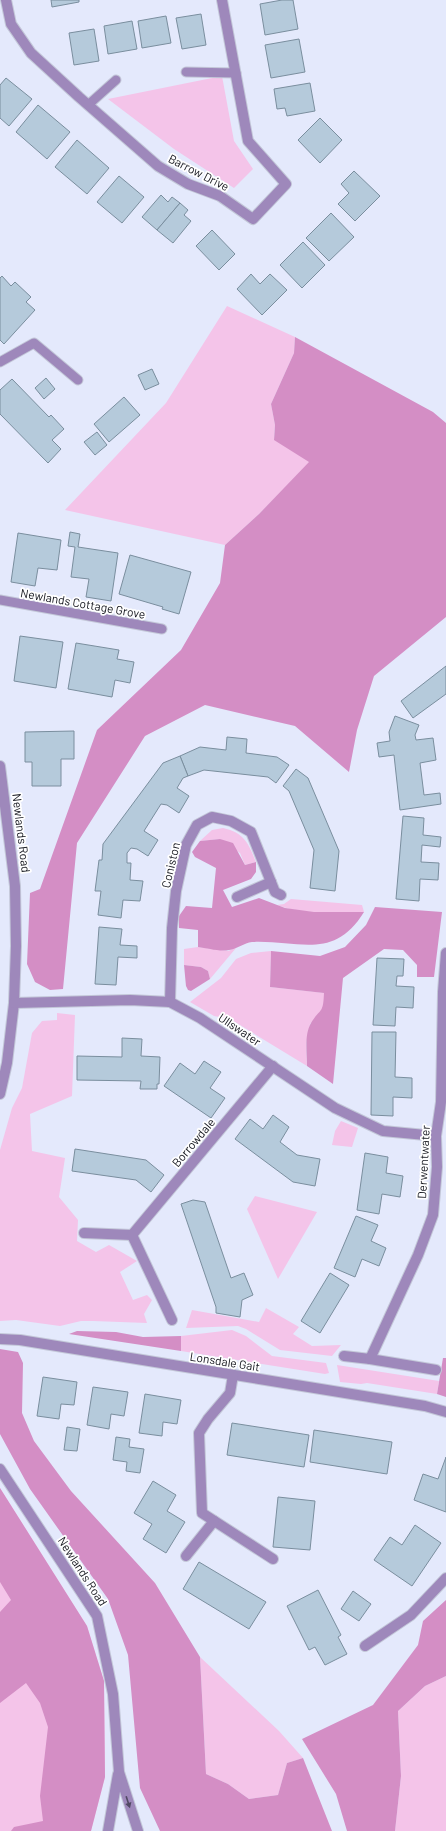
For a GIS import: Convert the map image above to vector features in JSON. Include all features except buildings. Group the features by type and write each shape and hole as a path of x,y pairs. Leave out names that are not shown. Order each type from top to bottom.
{"street":[{"name":"Barrow Drive","path":"6,0 11,24 31,53 88,105 158,166 188,184 220,196 253,219 286,184 248,141 222,0"},
{"name":"Newlands Road","path":"0,766 15,886 16,946 14,1003 7,1063 0,1094"},
{"name":"Coniston","path":"170,1002 172,928 176,891 186,845 197,825 212,818 231,821 251,832 275,892 281,895"},
{"path":"237,897 271,882"},
{"name":"Derwentwater","path":"370,1359 418,1255 433,1214 437,1168 436,1136 441,1102 445,1054 443,992 446,953"},
{"name":"Ullswater","path":"14,1003 130,1000 170,1002 200,1018 335,1108 383,1131 436,1136"},
{"name":"Borrowdale","path":"132,1234 273,1066"},
{"path":"84,1233 132,1234 172,1320"},
{"name":"Lonsdale Gait","path":"0,1339 20,1340 425,1406 446,1412"},
{"path":"344,1356 436,1370"},
{"path":"233,1375 230,1393 208,1419 199,1433 202,1513 273,1559"},
{"name":"Newlands Road","path":"0,1469 97,1616 113,1694 119,1772 138,1831"},
{"path":"186,1556 214,1521"},
{"path":"365,1646 411,1615 446,1578"},
{"name":"Newlands Road","path":"108,1831 119,1772"}],"lane":[{"path":"186,72 236,73"},
{"path":"88,105 116,80"},
{"path":"0,362 34,343 78,380"},
{"name":"Newlands Cottage Grove","path":"0,600 162,629"}],"shaded area":[{"path":"222,76 234,141 253,169 234,188 174,149 108,99"},
{"path":"227,306 295,337 294,353 271,404 275,425 274,439 310,462 259,514 225,545 65,510 166,403"},
{"path":"295,337 433,412 446,423 446,617 374,676 357,730 349,772 295,726 205,705 145,736 77,843 63,989 50,990 35,982 27,964 30,893 40,889 97,730 181,650 220,583 225,545 259,514 309,462 274,440 275,425 271,404 294,353"},
{"path":"223,828 236,833 244,839 248,844 256,862 245,865 240,853 220,839 200,841 212,830"},
{"path":"220,839 233,843 245,865 256,862 256,872 251,879 223,890 232,907 259,898 285,908 314,912 364,912 353,927 340,937 328,942 314,945 252,942 225,950 198,947 198,930 179,928 179,916 186,906 212,908 216,868 195,857 192,852 200,841"},
{"path":"291,899 362,905 364,912 309,912 277,905 284,904"},
{"path":"375,907 442,912 434,977 417,977 417,965 403,950 384,949 343,978 333,1084 307,1066 307,1033 314,1018 322,1008 324,993 270,987 271,951 320,956 345,947 366,925"},
{"path":"198,947 228,951 236,948 210,979 208,971 201,967 184,965 184,949"},
{"path":"271,951 270,987 325,993 323,1010 310,1024 306,1044 307,1066 230,1019 214,1016 190,1002 221,978 236,959 251,953"},
{"path":"184,965 201,967 208,971 210,979 191,991 188,990 186,986"},
{"path":"57,1013 75,1015 72,1096 30,1114 32,1151 65,1158 59,1197 78,1220 77,1241 96,1252 109,1245 137,1261 120,1272 133,1300 147,1295 152,1300 144,1314 147,1323 81,1321 60,1326 16,1320 0,1321 0,1150 12,1108 22,1088 32,1033 42,1021 57,1020"},
{"path":"341,1121 358,1128 352,1147 332,1145 335,1131"},
{"path":"255,1196 317,1212 278,1279 247,1209"},
{"path":"266,1308 299,1327 293,1334 312,1346 341,1345 332,1356 280,1350 246,1329 238,1326 186,1328 192,1310 259,1322"},
{"path":"232,1330 246,1336 272,1356 326,1363 329,1373 325,1374 181,1351 181,1336"},
{"path":"77,1331 116,1332 143,1337 181,1336 181,1351 69,1334"},
{"path":"0,1349 18,1352 23,1363 22,1413 34,1441 71,1491 155,1583 200,1657 206,1774 228,1784 249,1799 278,1795 287,1763 303,1758 332,1831 160,1831 140,1788 128,1655 108,1599 30,1489 0,1434"},
{"path":"443,1358 446,1358 446,1397 437,1394"},
{"path":"337,1365 439,1381 437,1394 367,1383 361,1384 340,1382"},
{"path":"0,1488 87,1626 104,1681 105,1777 91,1831 0,1831"},
{"path":"0,1488 87,1626 104,1681 105,1777 91,1831 11,1831 14,1827 43,1821 40,1796 48,1727 40,1703 26,1683 0,1703 0,1612 11,1600 0,1582"},
{"path":"446,1600 446,1676 425,1686 398,1711 401,1776 395,1831 347,1831 336,1794 302,1739 373,1705 418,1645 423,1621"},
{"path":"200,1657 279,1731 303,1758 287,1763 278,1795 249,1799 228,1784 206,1774"},
{"path":"446,1676 446,1831 395,1831 401,1776 398,1711 425,1686"}]}
